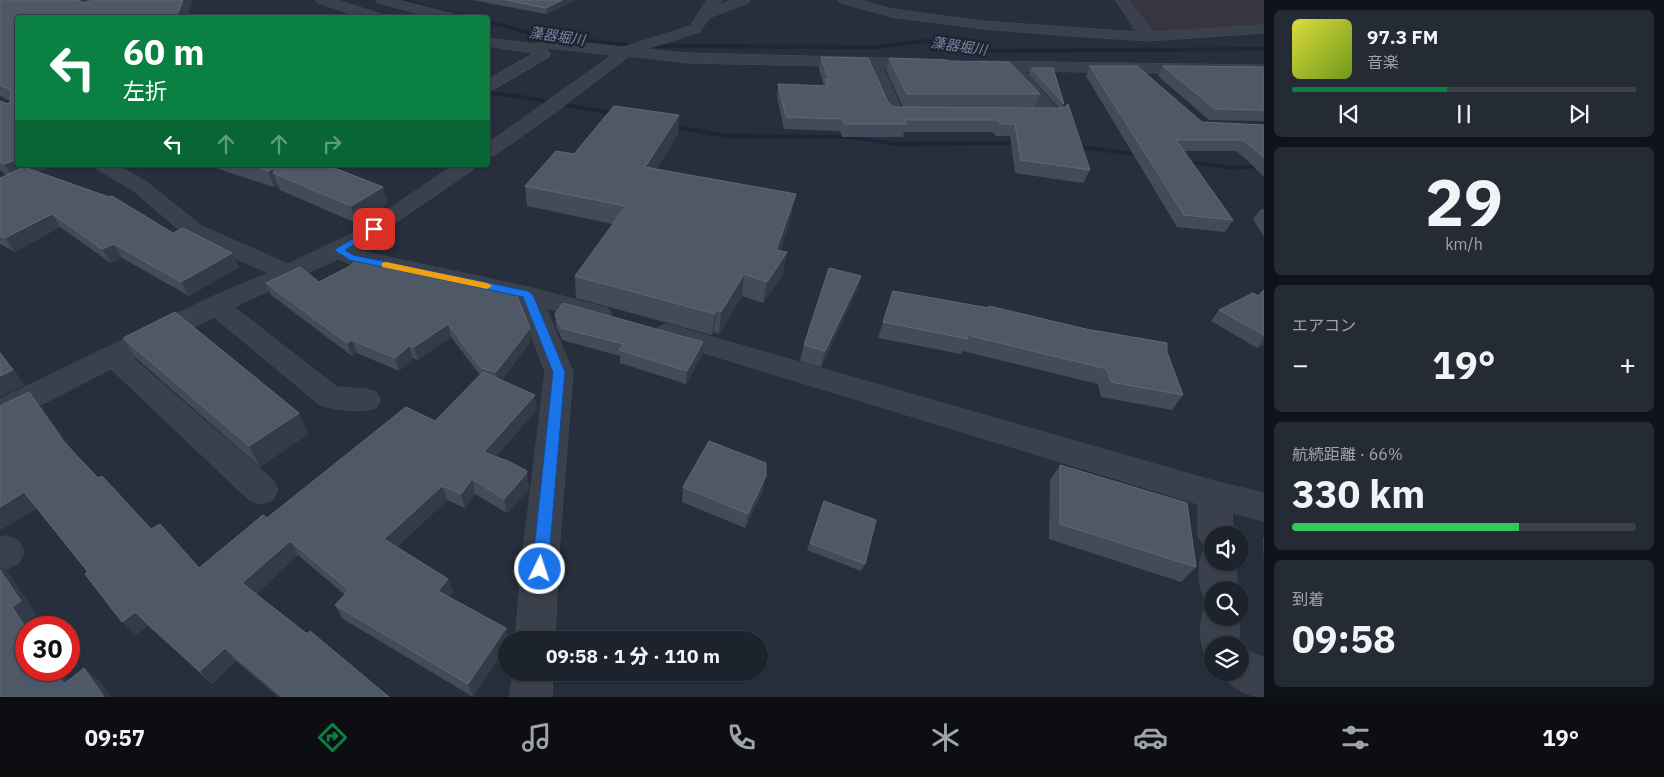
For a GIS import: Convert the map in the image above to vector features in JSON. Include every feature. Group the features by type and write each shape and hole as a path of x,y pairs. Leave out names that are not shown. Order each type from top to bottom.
{"street":[{"path":"323,0 370,15"},
{"path":"383,0 441,15"},
{"path":"490,150 628,50 696,29 709,5 716,0"},
{"path":"703,15 744,0"},
{"path":"845,0 892,13 982,25 1149,37 1264,29"},
{"path":"1122,0 1149,37"},
{"path":"490,34 542,46 628,50 649,55 687,58 942,65"},
{"path":"872,62 896,114 945,114"},
{"path":"962,66 1264,70"},
{"path":"1004,114 1053,114 1011,67"},
{"path":"1136,68 1158,88"},
{"path":"107,167 141,187 194,231 287,272"},
{"path":"0,412 216,305 339,250 361,238 464,167"},
{"path":"339,250 350,257 528,295 631,323 1214,495 1264,507"},
{"path":"528,295 559,372 541,551 536,631"},
{"path":"216,305 330,397 366,400"},
{"path":"113,356 261,490"},
{"path":"1214,495 1216,526"},
{"path":"1249,672 1264,680"},
{"path":"531,697 532,681"}],"lane":[{"path":"490,85 542,54 542,46"},
{"path":"498,69 513,72"}],"shaded area":[{"path":"1115,0 1264,0 1264,26 1134,32"}],"building":[{"path":"0,0 79,0 83,3 93,0 183,0 177,15 15,15 15,160 4,164 0,161 0,101 8,104 10,102 11,90 0,85"},
{"path":"506,0 562,0 546,8"},
{"path":"821,57 868,58 888,102 893,107 1058,108 1065,107 1068,104 1090,170 1021,160 1015,124 1001,124 997,120 904,120 906,124 845,124 842,119 786,117 778,84 828,86 825,79 829,80"},
{"path":"889,58 1009,62 1040,94 907,94"},
{"path":"1090,66 1137,66 1202,122 1264,125 1264,158 1243,140 1176,140 1233,220 1184,215"},
{"path":"1163,66 1264,67 1264,110 1215,109"},
{"path":"1031,68 1053,68 1064,104"},
{"path":"614,106 679,115 645,167 796,194 776,250 787,252 767,282 744,274 721,312 717,310 715,314 575,276 626,206 525,186 556,151 574,154"},
{"path":"24,167 109,197 112,196 173,233 183,228 232,253 181,282 114,244 102,249 52,214 5,238 0,236 0,178"},
{"path":"257,167 276,167 268,171"},
{"path":"276,167 332,167 383,187 351,206 273,173"},
{"path":"360,257 516,294 530,328 496,372 481,368 448,324 414,347 409,346 395,358 352,340 347,343 266,283 300,267 319,282 350,266"},
{"path":"829,268 861,276 825,351 804,345"},
{"path":"1264,290 1264,335 1219,310 1253,293 1258,296"},
{"path":"893,291 989,308 989,306 1086,329 1167,343 1167,352 1183,395 1111,382 1107,369 967,335 968,339 883,322"},
{"path":"563,303 703,342 687,371 619,350 624,344 561,328 555,314"},
{"path":"175,312 299,413 249,446 123,338"},
{"path":"0,353 13,370 0,376"},
{"path":"483,372 535,395 484,452 527,471 504,499 472,479 461,494 442,486 384,539 448,579 438,591 506,628 504,631 498,631 498,640 468,684 335,605 349,590 290,541 242,583 307,634 310,631 389,697 283,697 225,648 200,671 135,612 122,622 85,574 88,572 24,492 0,507 0,406 29,392 64,442 98,478 102,476 151,529 160,524 199,568 263,515 267,518 406,407 435,421"},
{"path":"709,441 766,463 766,476 748,514 683,487"},
{"path":"1060,465 1187,503 1196,567 1060,524"},
{"path":"824,501 876,520 865,564 810,543"},
{"path":"0,570 21,601 12,607 18,616 15,616 15,681 62,681 64,684 68,681 80,681 80,671 84,668 104,697 0,697"}],"waterway":[{"name":"藻器堀川","path":"400,0 460,15"},
{"name":"藻器堀川","path":"490,23 540,35 628,45"},
{"name":"藻器堀川","path":"655,46 877,47 925,41 988,51 1264,49"},
{"path":"490,93 622,115"},
{"path":"664,124 725,136 850,137 895,144 1027,143"},
{"path":"1067,145 1148,156"},
{"path":"1176,160 1232,168 1264,166"},
{"path":"336,167 341,167"}],"slow traffic":[{"path":"386,265 487,286"}],"route":[{"path":"374,229 339,250 350,257 528,295 559,372 540,569"}]}
